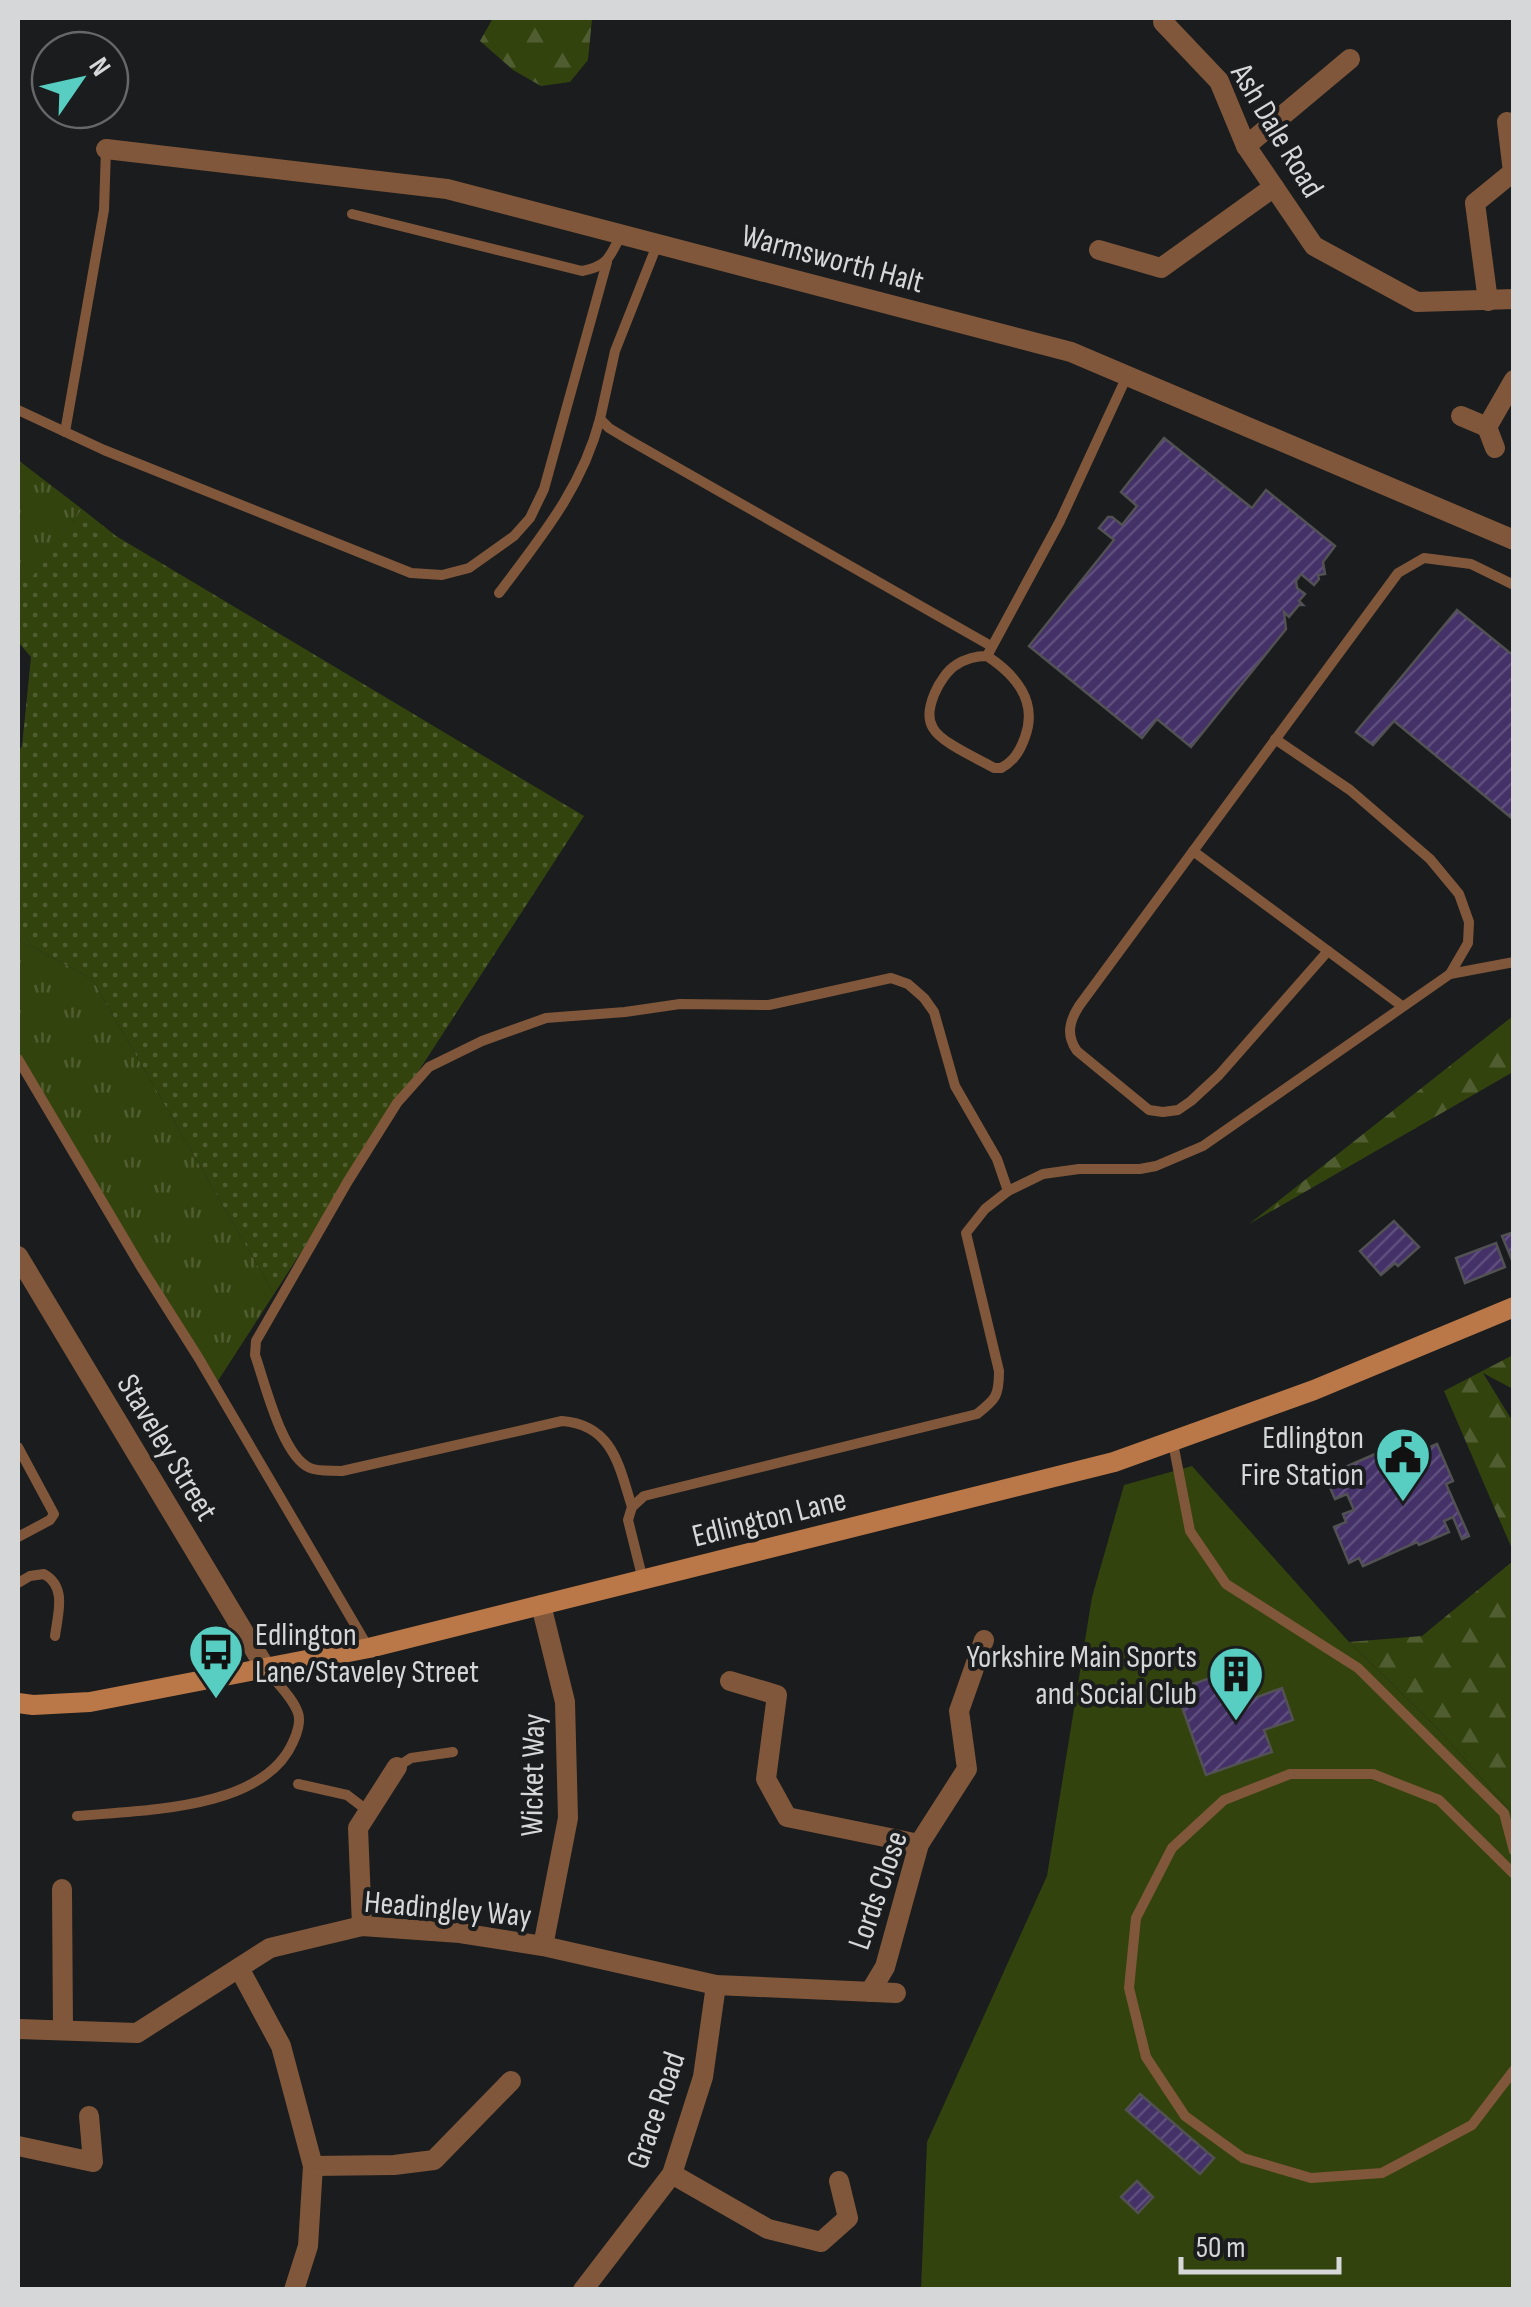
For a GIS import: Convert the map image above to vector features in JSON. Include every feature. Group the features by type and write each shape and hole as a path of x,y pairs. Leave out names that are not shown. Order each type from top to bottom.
{"main road":[{"name":"Edlington Lane","path":"18,1704 90,1702 369,1648 1114,1462 1314,1390 1514,1307"}],"street":[{"name":"Ash Dale Road","path":"1163,22 1218,81 1246,146 1314,246 1417,302 1514,299"},
{"path":"1246,146 1350,59"},
{"path":"1488,301 1475,203 1513,172 1507,122"},
{"name":"Warmsworth Halt","path":"106,149 446,189 1071,352 1514,540"},
{"path":"1099,250 1161,268 1274,187"},
{"path":"1487,427 1514,380"},
{"path":"1461,416 1487,427 1495,448"},
{"name":"Staveley Street","path":"18,1256 266,1669"},
{"name":"Wicket Way","path":"541,1606 564,1702 568,1818 543,1946"},
{"name":"Lords Close","path":"870,1992 885,1966 920,1844 967,1769 959,1711 984,1640"},
{"path":"730,1680 777,1696 766,1780 787,1816 920,1844"},
{"path":"362,1926 358,1828 397,1767"},
{"path":"62,1890 63,2030"},
{"name":"Headingley Way","path":"18,2029 137,2033 270,1948 362,1926 460,1932 543,1946 716,1985 896,1993"},
{"path":"239,1968 281,2046 313,2166 308,2246 294,2290"},
{"name":"Grace Road","path":"583,2290 672,2174 704,2076 716,1985"},
{"path":"313,2166 394,2165 434,2160 511,2081"},
{"path":"18,2146 94,2162 90,2116"},
{"path":"672,2174 768,2229 821,2242 848,2218 839,2181"}],"lane":[{"path":"65,432 104,210 106,149"},
{"path":"352,214 582,271 607,262"},
{"path":"18,410 140,464 411,573 442,575 470,568 514,536 530,518 544,490 607,262 622,234"},
{"path":"499,593 562,510 594,443 616,351 658,244"},
{"path":"600,418 609,428 989,651 1024,692 1030,710 1021,747 1001,768 994,768 939,735 930,725 933,697 953,666 989,651 1052,536 1127,375"},
{"path":"1328,950 1220,1075 1178,1110 1149,1110 1071,1042 1072,1017 1079,1006 1398,573 1424,558 1472,564 1514,585"},
{"path":"1275,739 1350,790 1430,859 1459,894 1469,922 1468,943 1450,974"},
{"path":"1193,851 1402,1006"},
{"path":"643,1580 628,1520 632,1507 644,1496 977,1414 994,1400 999,1389 999,1371 966,1233 1008,1191 1043,1174 1156,1166 1203,1146 1450,974 1514,962"},
{"path":"632,1507 617,1460 605,1440 590,1427 574,1422 562,1421 342,1471 311,1469 298,1460 287,1444 255,1355 256,1341 397,1103 429,1067 482,1041 546,1018 680,1004 769,1005 891,978 908,984 934,1012 954,1086 997,1159 1008,1191"},
{"path":"18,1060 369,1648"},
{"path":"1172,1443 1190,1531 1226,1584 1358,1668 1504,1813 1514,1850"},
{"path":"18,1446 54,1514 18,1537"},
{"path":"18,1582 44,1574 59,1589 55,1636"},
{"path":"76,1816 206,1802 259,1780 286,1758 300,1716 266,1669"},
{"path":"397,1767 410,1758 453,1752"},
{"path":"1514,1874 1439,1800 1373,1774 1290,1774 1224,1800 1172,1848 1136,1918 1129,1988 1146,2057 1186,2116 1243,2158 1311,2178 1382,2173 1472,2125 1514,2070"},
{"path":"298,1784 347,1795 368,1812"}],"green space":[{"path":"493,18 592,19 588,60 570,82 541,86 513,70 480,41"},
{"path":"18,460 82,509 32,578 18,567"},
{"path":"82,509 116,536 584,816 274,1294 92,979 18,939 18,752 22,746 31,657 18,642 18,567 32,577"},
{"path":"18,939 92,979 274,1294 214,1387 18,1053"},
{"path":"1513,1016 1513,1072 1249,1224"},
{"path":"1513,1355 1513,1389 1483,1373 1513,1422 1513,1551 1444,1391"},
{"path":"1192,1466 1349,1642 1435,1726 1513,1814 1513,2289 921,2290 927,2142 1047,1876 1092,1597 1124,1485"},
{"path":"1513,1561 1513,1814 1435,1726 1349,1642 1422,1636"}],"building":[{"path":"1164,438 1252,508 1266,490 1335,546 1323,562 1325,574 1318,575 1314,585 1301,574 1296,581 1297,588 1305,594 1299,601 1303,605 1289,617 1284,612 1286,629 1191,747 1157,719 1142,738 1029,646 1114,540 1099,528 1108,517 1122,525 1137,506 1121,492"},
{"path":"1457,610 1514,656 1514,820 1394,721 1373,745 1356,732"},
{"path":"1394,1221 1419,1247 1381,1275 1360,1251"},
{"path":"1514,1232 1514,1260 1512,1260 1502,1236"},
{"path":"1496,1243 1505,1267 1465,1283 1456,1258"},
{"name":"Edlington Fire Station","path":"1437,1444 1453,1481 1446,1484 1469,1536 1462,1539 1453,1517 1444,1521 1449,1532 1363,1566 1359,1558 1349,1563 1334,1527 1346,1522 1343,1514 1354,1510 1347,1494 1335,1499 1325,1476 1382,1451 1390,1470 1402,1464 1400,1460"},
{"name":"Yorkshire Main Sports and Social Club","path":"1241,1667 1252,1699 1282,1688 1293,1720 1264,1730 1272,1752 1206,1775 1176,1690"},
{"path":"1140,2094 1214,2158 1200,2174 1126,2110"},
{"path":"1137,2181 1153,2197 1138,2213 1121,2197"}],"place":[{"name":"Edlington Fire Station","path":"1403,1504"},
{"name":"Edlington Lane/Staveley Street","path":"216,1701"},
{"name":"Yorkshire Main Sports and Social Club","path":"1236,1723"}]}
